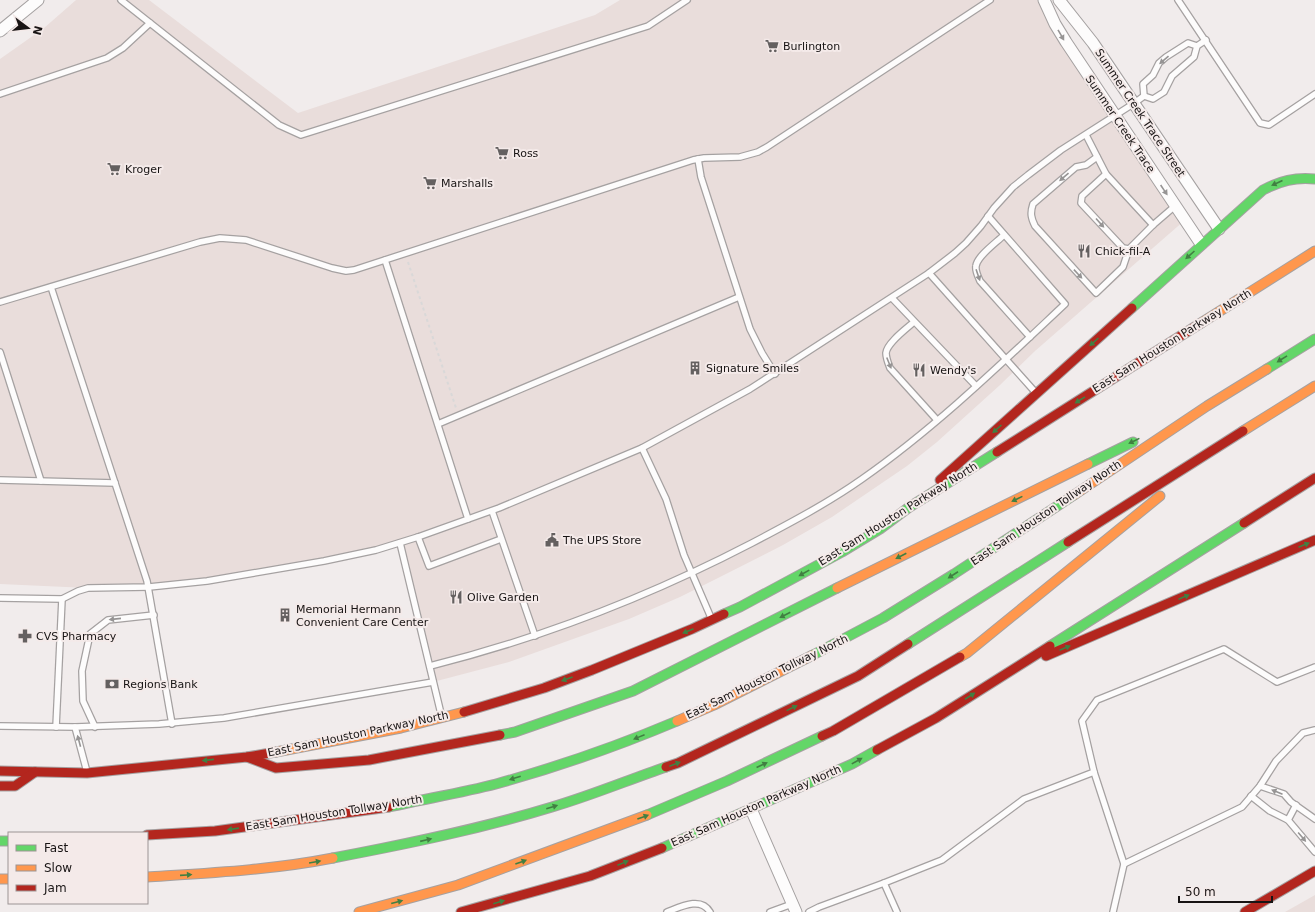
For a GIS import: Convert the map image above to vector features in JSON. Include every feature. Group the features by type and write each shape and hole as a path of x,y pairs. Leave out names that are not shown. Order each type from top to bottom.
{"main road":[{"path":"908,508 1201,244 1264,190 1287,178 1307,178 1315,180"},
{"name":"East Sam Houston Parkway North","path":"0,772 87,773 247,756 358,737 442,718 550,685 640,651 746,604 842,552 880,529 908,508 1315,251"},
{"name":"East Sam Houston Tollway North","path":"148,835 215,832 382,808 495,784 564,763 634,738 714,705 806,659 883,618 954,574 1207,406 1315,339"},
{"path":"148,877 230,872 303,864 388,848 486,826 553,807 678,763 858,676 1315,386"},
{"path":"247,756 276,768 368,760 515,732 633,691 931,541 1207,406"},
{"path":"360,912 458,885 651,814 727,781 833,731 968,653 1234,436"},
{"name":"East Sam Houston Parkway North","path":"461,912 590,876 681,840 852,764 936,718 1003,674 1315,478"},
{"path":"1003,674 1315,540"},
{"path":"0,786 15,786 35,772"},
{"path":"1245,912 1315,871"}],"street":[{"path":"0,31 38,0"},
{"name":"Summer Creek Trace","path":"1044,0 1055,24 1066,42 1114,116 1201,244"},
{"name":"Summer Creek Trace Street","path":"1059,0 1093,43 1219,229"},
{"path":"751,809 794,908"}],"lane":[{"path":"121,0 279,125 300,135 648,26 687,0"},
{"path":"0,302 200,242 220,238 237,239 255,243 340,270 354,270 698,159 740,157 758,152 990,0"},
{"path":"1178,0 1260,123 1269,125 1315,94"},
{"path":"0,94 107,58 123,48 150,23"},
{"path":"1144,96 1153,99 1164,92 1172,76 1194,57 1197,46 1206,40"},
{"path":"1144,96 1143,84 1153,75 1159,63 1166,56 1188,43 1197,46"},
{"path":"0,598 62,599 88,588 148,586 195,582 266,572 376,550 492,511 642,448 775,374 929,273 966,243 1009,192 1028,175 1061,150 1144,96"},
{"path":"1086,135 1106,174 1152,225"},
{"path":"1097,157 1086,164 1076,167 1033,204 1030,210 1034,226 1096,293 1123,267 1128,249 1152,225 1175,206"},
{"path":"698,159 700,177 750,329 775,374"},
{"path":"1106,174 1082,196 1081,203 1123,248 1128,249"},
{"path":"430,666 535,636 614,606 692,573 786,525 843,492 894,455 976,386 1065,304 988,216"},
{"path":"1004,235 978,258 976,273 980,281 1030,337"},
{"path":"386,260 468,519"},
{"path":"929,273 1036,394"},
{"path":"50,287 148,586 172,724"},
{"path":"438,424 739,297"},
{"path":"892,298 976,386"},
{"path":"914,322 889,345 886,352 886,360 890,368 937,420"},
{"path":"0,352 41,481"},
{"path":"642,448 666,499 679,541 712,620"},
{"path":"0,480 115,483"},
{"path":"492,511 535,636"},
{"path":"418,537 429,566 501,539"},
{"path":"400,543 442,718"},
{"path":"56,727 62,599"},
{"path":"95,727 83,701 82,671 90,634 108,620 154,615"},
{"path":"1113,912 1124,864 1094,772 1082,721 1097,700 1224,649 1277,682 1315,667"},
{"path":"0,726 95,727 172,724 249,715 433,682"},
{"path":"75,727 87,773"},
{"path":"1124,864 1242,807 1260,786 1276,761 1303,733 1315,730"},
{"path":"809,912 942,860 1024,799 1094,772"},
{"path":"1260,786 1284,794 1291,802 1315,819"},
{"path":"1251,796 1270,811 1288,820 1315,852"},
{"path":"1288,820 1296,805"},
{"path":"884,882 897,912"},
{"path":"667,912 693,904 704,906 710,912"},
{"path":"770,912 794,908"}],"path":[{"path":"405,254 459,416"}],"shaded area":[{"path":"76,0 149,0 298,113 595,15 620,0 1044,0 1185,220 1035,351 937,442 907,466 832,517 783,545 718,578 680,597 629,619 509,662 433,682 400,543 376,550 207,581 88,588 0,584 0,59 44,28"},
{"path":"1315,895 1315,912 1285,912"}],"traffic: fast":[{"path":"1132,308 1263,190 1288,180 1315,179"},
{"path":"1267,369 1315,339"},
{"path":"1088,464 1133,442"},
{"path":"724,614 740,607 842,552 880,529 908,508 997,452"},
{"path":"813,655 883,618 954,574 1074,495"},
{"path":"1050,646 1244,523"},
{"path":"908,644 1068,542"},
{"path":"500,735 515,732 633,691 837,588"},
{"path":"389,807 496,784 565,763 677,721"},
{"path":"647,815 727,781 822,736"},
{"path":"662,848 852,764 877,750"},
{"path":"333,858 443,836 525,815 566,803 666,767"},
{"path":"0,841 8,841"}],"traffic: slow":[{"path":"1201,323 1315,251"},
{"path":"1074,495 1207,406 1267,369"},
{"path":"1243,431 1315,386"},
{"path":"837,588 1088,464"},
{"path":"960,657 967,653 1160,496"},
{"path":"677,721 714,705 813,655"},
{"path":"276,752 401,728 464,712"},
{"path":"359,912 458,885 647,815"},
{"path":"148,877 264,868 333,858"},
{"path":"0,879 8,879"}],"traffic: jam":[{"path":"940,480 1132,308"},
{"path":"997,452 1201,323"},
{"path":"1068,542 1243,431"},
{"path":"1244,523 1315,478"},
{"path":"1046,656 1315,540"},
{"path":"464,712 544,688 592,670 692,629 724,614"},
{"path":"666,767 678,763 858,676 908,644"},
{"path":"877,750 936,718 1050,646"},
{"path":"822,736 960,657"},
{"path":"247,757 276,768 369,760 500,735"},
{"path":"0,771 87,773 247,757 276,752"},
{"path":"0,786 15,786 35,772"},
{"path":"148,835 215,831 389,807"},
{"path":"461,912 590,876 662,848"},
{"path":"1245,912 1315,871"}],"place":[{"name":"Burlington","path":"772,46"},
{"name":"Ross","path":"502,153"},
{"name":"Kroger","path":"114,169"},
{"name":"Marshalls","path":"430,183"},
{"name":"Chick-fil-A","path":"1084,251"},
{"name":"Signature Smiles","path":"695,368"},
{"name":"Wendy's","path":"919,370"},
{"name":"The UPS Store","path":"552,540"},
{"name":"Olive Garden","path":"456,597"},
{"name":"Memorial Hermann Convenient Care Center","path":"285,615"},
{"name":"CVS Pharmacy","path":"25,636"},
{"name":"Regions Bank","path":"112,684"}]}
